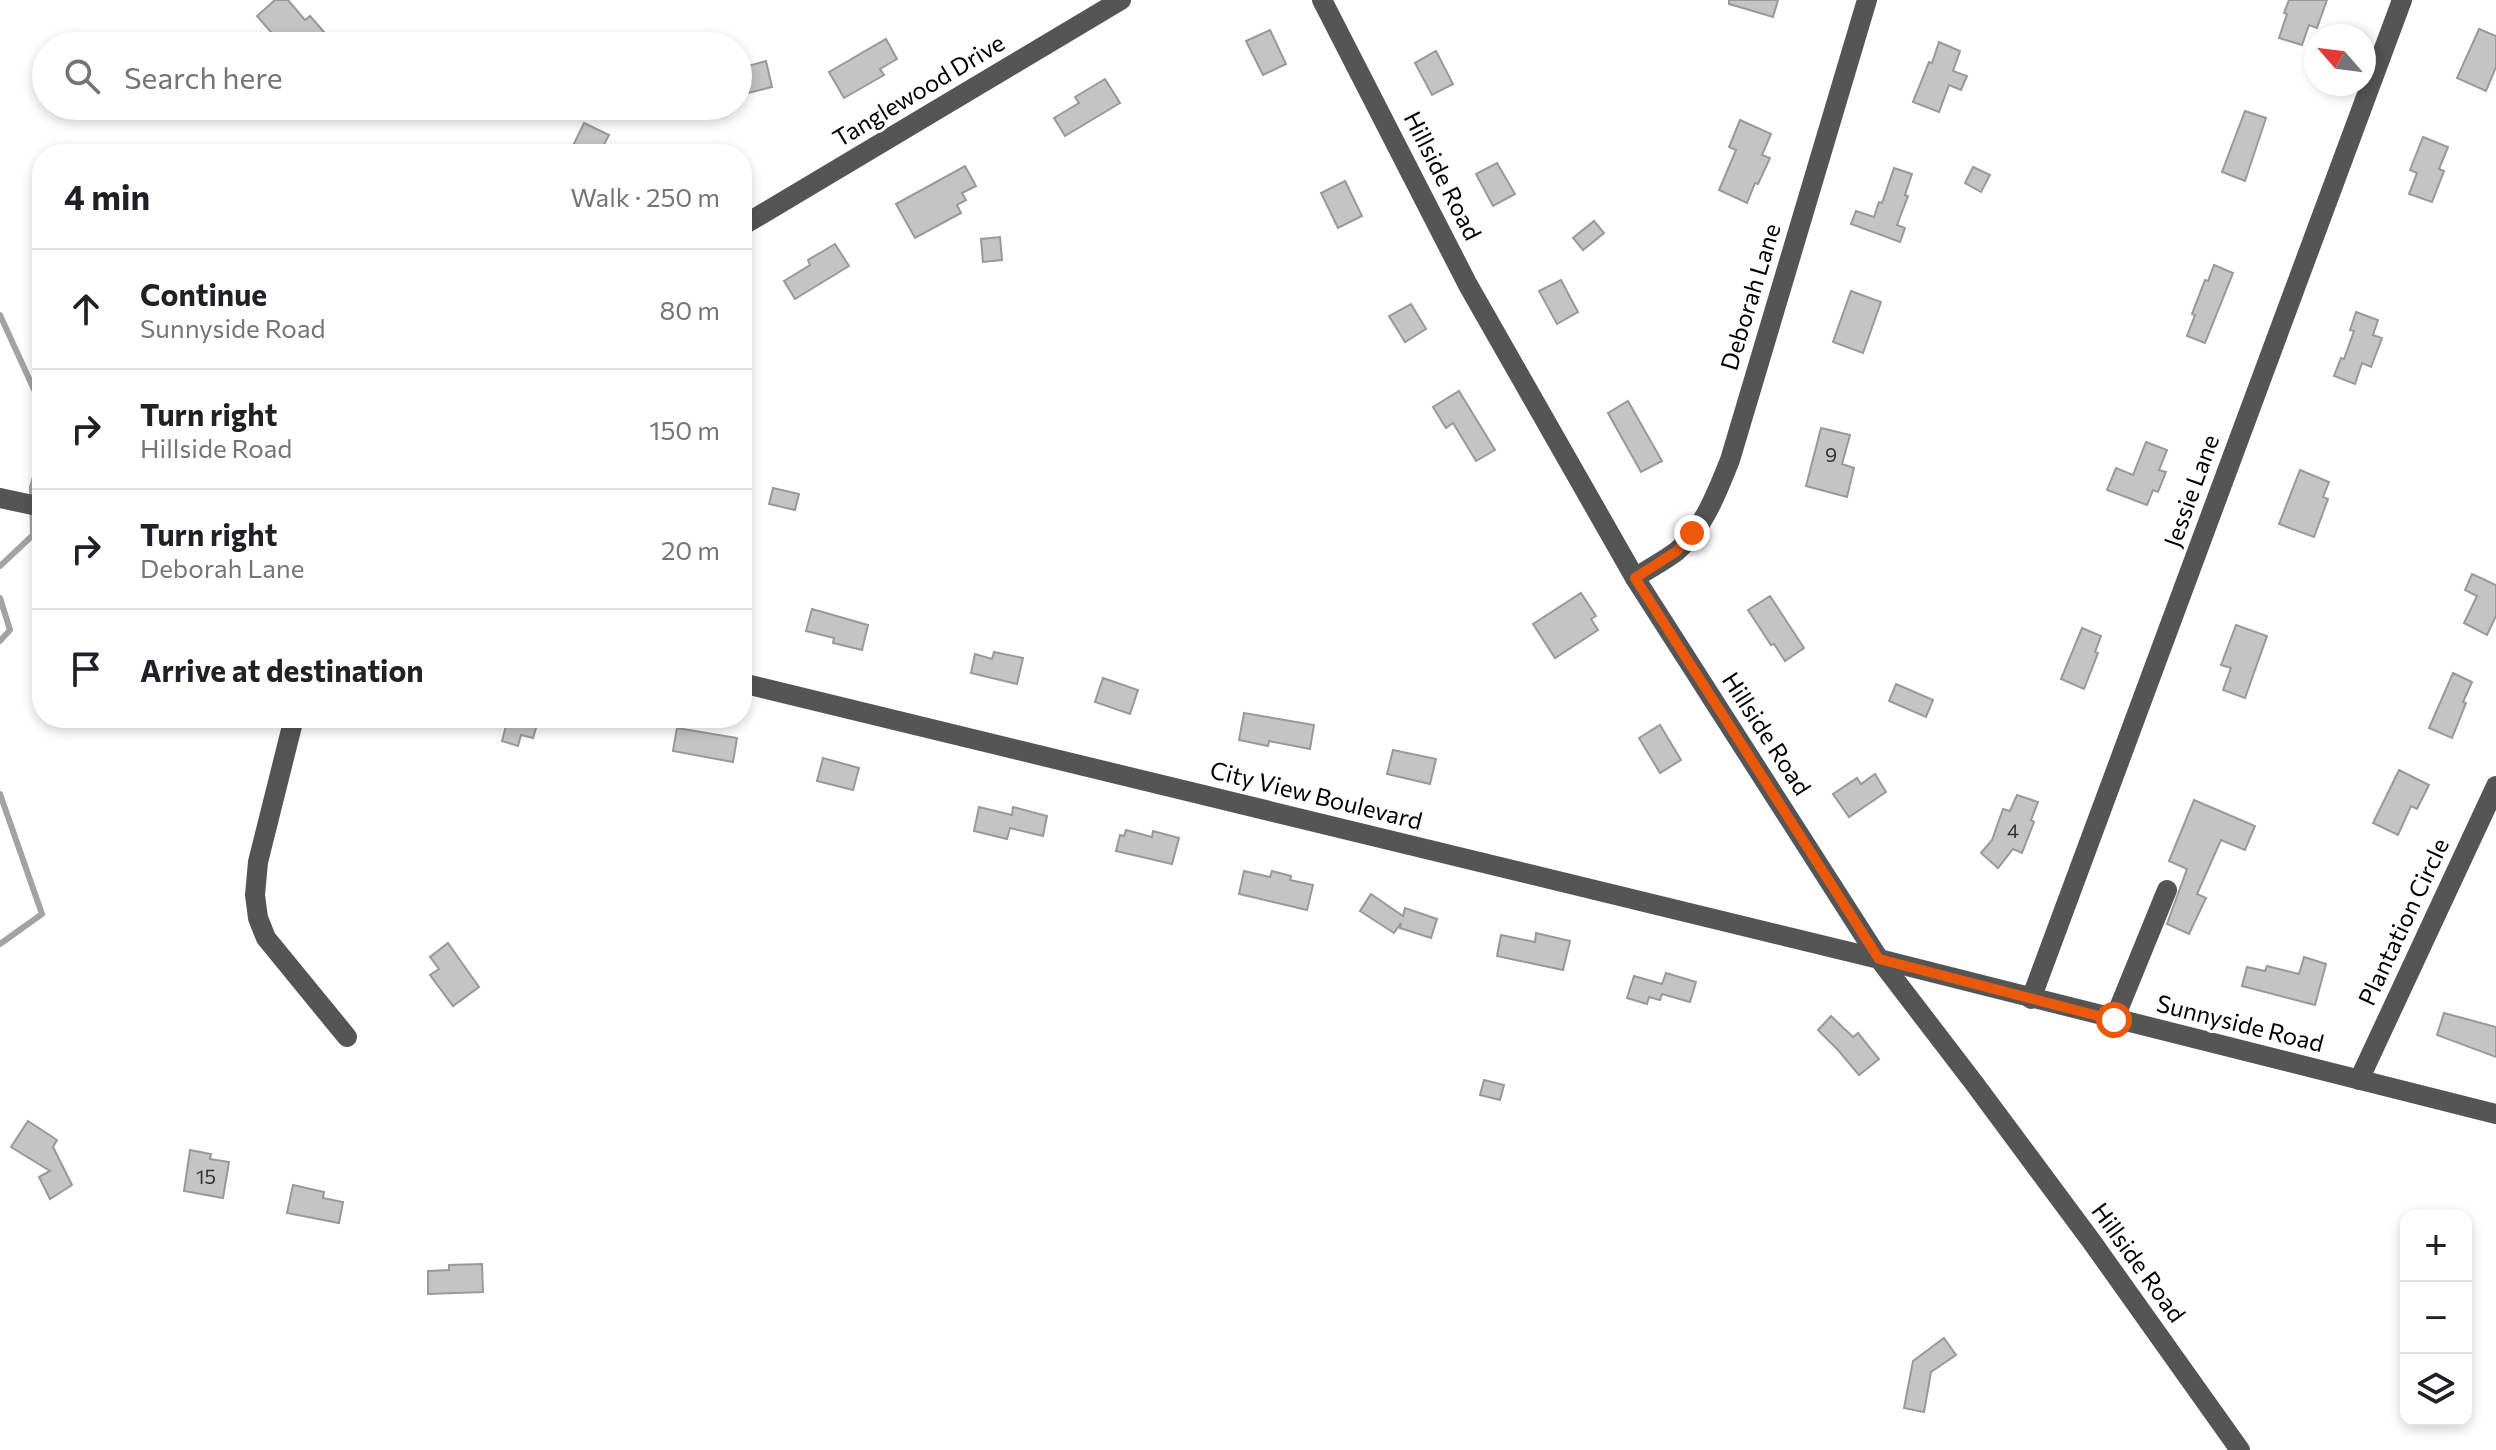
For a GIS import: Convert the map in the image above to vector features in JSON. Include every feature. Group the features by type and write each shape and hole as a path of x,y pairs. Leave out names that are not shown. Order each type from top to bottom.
{"street":[{"name":"Tanglewood Drive","path":"752,220 1121,0"},
{"name":"Hillside Road","path":"1322,0 1468,285 1635,578 1879,959 2074,1217 2240,1450"},
{"name":"Deborah Lane","path":"1635,578 1677,551 1692,533 1706,514 1730,460 1867,0"},
{"name":"Jessie Lane","path":"2031,999 2402,0"},
{"path":"10,500 32,505"},
{"name":"City View Boulevard","path":"752,685 1879,959"},
{"path":"292,728 258,862 255,895 258,918 266,938 347,1037"},
{"name":"Plantation Circle","path":"2359,1080 2496,786"},
{"path":"2114,1020 2167,890"},
{"name":"Sunnyside Road","path":"1879,959 2496,1114"}],"building":[{"path":"275,0 288,0 305,20 310,16 324,32 271,32 257,16"},
{"path":"1729,0 1778,0 1773,17 1729,4"},
{"path":"2289,0 2327,0 2318,24 2304,24 2302,45 2279,38 2287,14 2284,13"},
{"path":"2479,29 2496,36 2496,67 2486,91 2457,78"},
{"path":"1270,30 1286,64 1263,75 1246,41"},
{"path":"886,39 897,59 880,69 884,75 844,98 829,72"},
{"path":"1939,42 1960,51 1953,71 1967,76 1961,90 1949,85 1939,112 1913,102"},
{"path":"1436,51 1453,84 1432,95 1415,63"},
{"path":"766,61 772,87 752,92 752,65"},
{"path":"1105,79 1120,103 1065,136 1054,118 1079,103 1075,97"},
{"path":"2245,111 2266,118 2245,181 2222,172"},
{"path":"1740,120 1771,134 1762,155 1770,158 1747,203 1719,190 1736,150 1729,147"},
{"path":"584,123 609,135 604,144 574,144"},
{"path":"2423,137 2448,147 2439,169 2444,171 2432,202 2409,194 2417,173 2410,170"},
{"path":"1497,163 1515,194 1493,206 1476,174"},
{"path":"965,166 976,186 962,193 966,200 957,205 961,213 915,238 896,204"},
{"path":"1973,167 1990,175 1981,192 1965,183"},
{"path":"1894,168 1912,174 1897,225 1905,228 1900,242 1851,224 1856,211 1874,217"},
{"path":"1345,181 1362,216 1338,228 1321,193"},
{"path":"1594,221 1604,233 1583,250 1573,238"},
{"path":"1000,237 1002,260 983,262 981,239"},
{"path":"835,244 849,266 795,299 784,281 810,265 808,260"},
{"path":"2214,265 2233,273 2205,343 2187,336 2195,315 2192,314"},
{"path":"1561,280 1578,312 1557,324 1539,291"},
{"path":"1851,291 1881,302 1863,353 1833,342"},
{"path":"1411,304 1426,329 1405,342 1389,316"},
{"path":"2356,312 2378,320 2373,335 2382,338 2371,367 2362,363 2355,384 2334,376 2354,331 2350,330"},
{"path":"1459,391 1495,450 1476,461 1453,423 1446,428 1433,407"},
{"path":"1628,401 1662,461 1641,472 1608,413"},
{"path":"1821,428 1850,435 1842,464 1854,468 1847,497 1806,486"},
{"path":"2146,442 2167,450 2159,470 2166,472 2158,492 2153,490 2147,505 2107,490 2116,468 2133,475"},
{"path":"2300,470 2329,482 2323,497 2328,499 2314,537 2279,524"},
{"path":"773,488 799,494 795,510 769,504"},
{"path":"2472,574 2496,585 2496,616 2487,635 2464,623 2477,596 2465,590"},
{"path":"1581,593 1596,616 1591,619 1598,630 1555,658 1533,624"},
{"path":"1770,596 1804,648 1785,661 1748,610"},
{"path":"812,609 868,625 862,650 833,643 834,638 806,631"},
{"path":"2236,625 2267,636 2245,698 2223,690 2231,668 2221,665"},
{"path":"2082,628 2101,636 2084,689 2061,679"},
{"path":"994,652 1023,658 1017,684 971,673 975,654 992,659"},
{"path":"2453,673 2472,682 2452,738 2429,728"},
{"path":"1103,678 1138,690 1130,714 1095,702"},
{"path":"1896,684 1933,700 1926,717 1889,701"},
{"path":"1244,713 1314,725 1310,749 1269,741 1268,746 1239,740"},
{"path":"1660,725 1681,760 1660,773 1639,738"},
{"path":"505,728 536,728 533,738 521,735 518,746 502,741"},
{"path":"677,728 737,738 733,762 673,751"},
{"path":"1393,750 1436,759 1430,784 1387,774"},
{"path":"823,758 859,768 853,790 817,781"},
{"path":"2399,770 2429,785 2417,809 2411,806 2398,835 2373,823"},
{"path":"1875,774 1886,792 1849,817 1833,794 1857,778 1861,784"},
{"path":"2017,795 2038,802 2031,820 2034,822 2022,853 2013,849 1998,868 1981,853 1992,840 2003,809 2010,811"},
{"path":"2194,800 2255,826 2245,850 2221,840 2197,894 2206,898 2189,934 2167,924 2187,869 2169,861"},
{"path":"979,807 1012,815 1013,807 1047,816 1043,836 1010,828 1007,839 974,831"},
{"path":"1126,830 1152,837 1153,831 1179,838 1172,864 1116,851 1120,835 1124,836"},
{"path":"1244,871 1270,877 1272,871 1291,876 1290,880 1313,885 1307,910 1239,894"},
{"path":"1371,894 1403,916 1405,908 1437,919 1431,938 1400,928 1401,923 1394,933 1360,911"},
{"path":"1536,933 1570,941 1563,970 1497,956 1501,935 1535,942"},
{"path":"448,943 479,987 453,1006 430,975 439,969 430,957"},
{"path":"2304,957 2326,964 2315,1005 2242,986 2247,967 2265,971 2267,966 2299,974"},
{"path":"1666,973 1696,982 1690,1002 1662,994 1660,1000 1649,997 1647,1004 1627,998 1634,976 1662,984"},
{"path":"2444,1013 2496,1027 2496,1057 2437,1035"},
{"path":"1831,1016 1853,1037 1858,1033 1879,1059 1859,1075 1818,1030"},
{"path":"1484,1080 1504,1085 1500,1100 1480,1095"},
{"path":"28,1121 57,1140 53,1147 72,1185 50,1199 39,1177 50,1171 11,1147"},
{"path":"190,1150 211,1154 210,1159 229,1162 223,1198 184,1191"},
{"path":"293,1185 324,1192 323,1198 343,1202 339,1223 287,1213"},
{"path":"482,1264 483,1292 428,1294 428,1271 449,1270 449,1265"},
{"path":"1944,1338 1956,1355 1931,1372 1924,1412 1904,1408 1913,1361"}],"waterway":[{"path":"0,315 32,385"},
{"path":"0,566 32,536"},
{"path":"0,598 10,630 0,641"},
{"path":"0,794 42,914 0,944"}],"route":[{"path":"1692,533 1677,551 1635,578 1879,959 2114,1020"}]}
